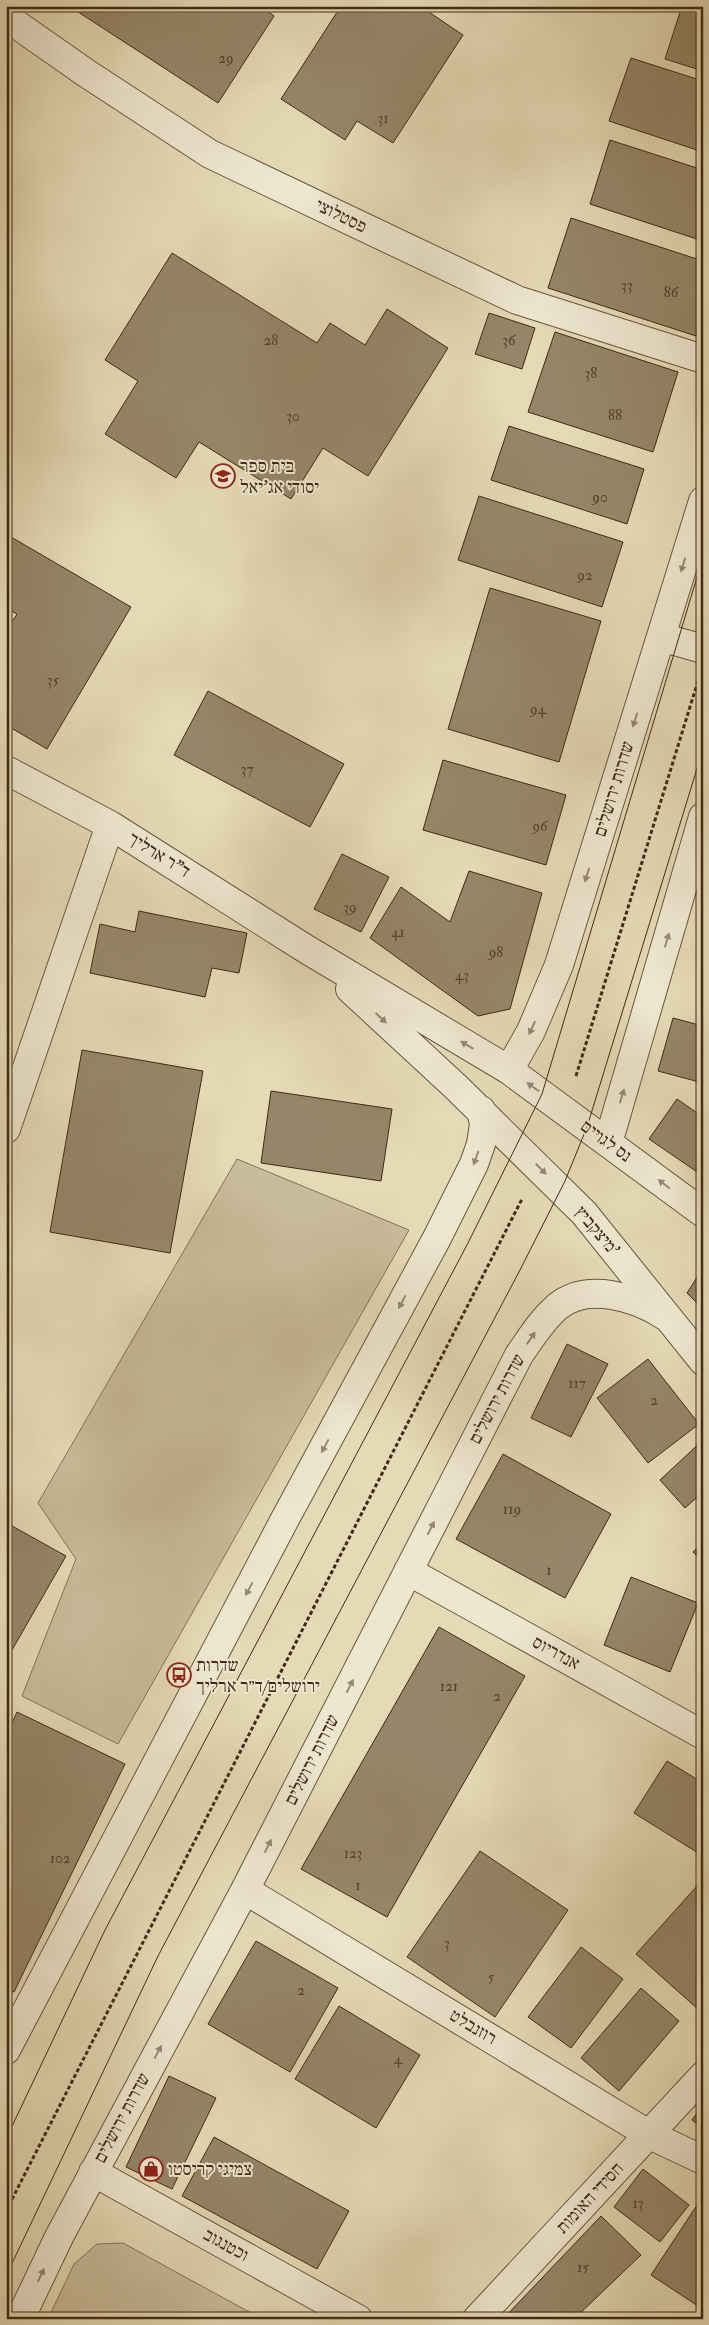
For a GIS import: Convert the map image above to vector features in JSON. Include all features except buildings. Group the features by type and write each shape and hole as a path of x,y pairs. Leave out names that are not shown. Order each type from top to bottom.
{"street":[{"name":"פסטלוצי","path":"6,18 86,74 210,154 517,300 703,359"},
{"name":"שדרות ירושלים","path":"509,1070 531,1031 559,965 703,501"},
{"path":"661,637 701,662"},
{"name":"ד\"ר ארליך","path":"6,770 110,825 306,949 509,1070"},
{"path":"608,1143 703,817"},
{"path":"6,1129 110,825"},
{"name":"ד\"ר ארליך","path":"306,949 481,1110"},
{"name":"נס לגויים","path":"509,1070 703,1213"},
{"path":"6,2050 281,1528 437,1238 481,1144 484,1124 481,1110"},
{"name":"מיצקביץ'","path":"481,1110 584,1213 703,1361"},
{"name":"שדרות ירושלים","path":"20,2319 93,2172 245,1890 519,1355 540,1324 559,1306 576,1297 594,1294 628,1298 652,1307 665,1316"},
{"name":"אנדריוס","path":"408,1571 703,1735"},
{"name":"רוזנבלט","path":"245,1890 650,2135 703,2160"},
{"name":"חסידי האומות","path":"477,2319 703,2076"},
{"name":"וכטנגוב","path":"93,2172 358,2319"}],"path":[{"path":"564,1110 585,1052 701,662"},
{"path":"6,2211 539,1167"}],"shaded area":[{"path":"237,1159 409,1230 118,1744 22,1696 76,1559 38,1503"},
{"path":"123,2243 262,2319 48,2319 74,2264 97,2244"}],"tram line":[{"path":"6,2139 105,1930 468,1243 542,1094 703,557"},
{"path":"6,2276 158,1956 520,1270 565,1181 587,1127 703,749"}],"place":[{"name":"בית ספר יסודי אג'יאל","path":"223,476"},
{"name":"שדרות ירושלים/ד״ר ארליך","path":"179,1675"},
{"name":"צמיגי קריסטו","path":"151,2169"}]}
